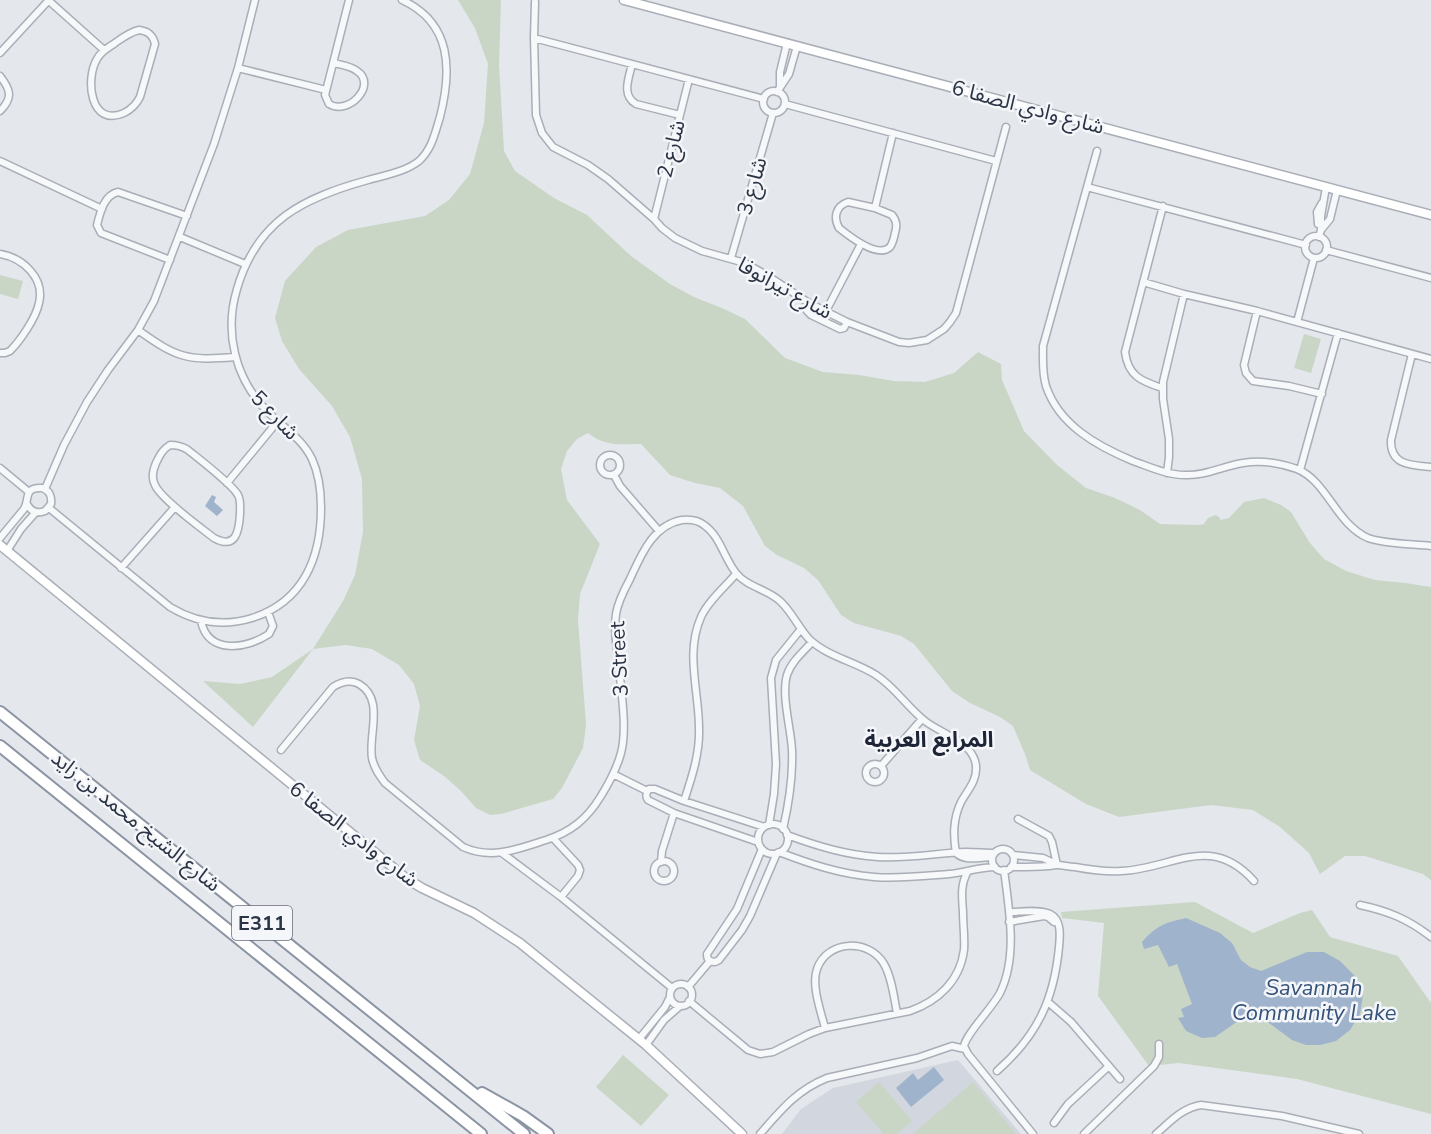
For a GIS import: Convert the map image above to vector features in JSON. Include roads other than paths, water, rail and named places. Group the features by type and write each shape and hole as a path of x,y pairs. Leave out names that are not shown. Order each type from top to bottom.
{"highway":[{"name":"شارع الشيخ محمد بن زايد","path":"0,712 524,1134"},
{"name":"شارع الشيخ محمد بن زايد","path":"0,746 482,1134"},
{"path":"456,1079 523,1116 548,1134"}],"main road":[{"name":"شارع وادي الصفا 6","path":"624,0 1431,215"},
{"name":"شارع وادي الصفا 6","path":"4,548 407,879 474,913 506,933 642,1042 742,1134"}],"street":[{"path":"0,52 49,0 104,50"},
{"path":"45,489 64,445 87,402 138,330 154,300 214,144 238,68 255,0"},
{"path":"334,63 357,70 365,84 364,89 355,100 339,108 329,104 325,95 349,0"},
{"name":"شارع 5","path":"49,508 170,607 201,621 235,622 268,612 296,589 310,570 318,546 321,519 316,470 303,444 255,398 246,384 235,357 231,335 234,297 245,264 258,244 272,228 299,206 317,196 407,168 417,162 432,144 446,82 445,50 428,19 402,0"},
{"name":"شارع تيرانوفا","path":"535,2 536,115 547,141 560,152 598,172 668,233 688,245 731,258 758,270 809,303 847,322 899,342 927,340 944,329 950,322 959,303 1006,127"},
{"path":"139,30 148,32 153,39 154,48 138,101 132,108 115,116 105,114 97,108 92,98 93,69 98,56 104,50 139,30"},
{"path":"534,38 764,99"},
{"path":"785,104 779,87 787,43"},
{"path":"785,104 780,111 772,113 765,108 764,99 779,87 789,74 797,46"},
{"path":"784,57 794,60"},
{"path":"632,64 627,90 630,100 636,104 680,115"},
{"path":"238,68 326,90"},
{"path":"0,76 6,84 9,95 8,101 0,111"},
{"name":"شارع 2","path":"654,219 689,79"},
{"path":"785,104 996,161"},
{"name":"شارع 3","path":"731,258 772,113"},
{"path":"875,208 893,133"},
{"path":"1097,151 1043,346 1042,365 1046,385 1053,404 1066,420 1081,433 1118,455 1167,473 1197,475 1242,463 1257,462 1279,464 1300,470 1313,480 1343,519 1359,533 1379,541 1431,546"},
{"path":"0,161 102,209"},
{"path":"1087,187 1306,245"},
{"path":"1326,187 1320,220 1320,233 1326,243 1326,250 1322,256 1314,258 1307,253 1306,245 1309,239 1320,233 1330,219 1337,190"},
{"path":"170,260 101,233 97,225 102,209 110,194 118,192 188,216"},
{"path":"1323,201 1334,203"},
{"path":"848,202 875,208 888,213 895,219 893,242 888,249 879,251 861,244 839,228 835,217 839,207 848,202"},
{"path":"1162,388 1139,379 1129,367 1125,352 1163,206"},
{"path":"180,237 245,264"},
{"path":"826,311 861,244"},
{"path":"1326,250 1431,278"},
{"path":"0,254 21,261 28,267 38,282 40,301 27,327 10,351 0,353"},
{"path":"1297,322 1314,258"},
{"path":"1143,282 1431,359"},
{"path":"1167,473 1169,439 1162,388 1184,294"},
{"path":"809,303 807,311 811,315 840,329 844,328 847,322"},
{"path":"1257,311 1244,365 1248,378 1257,382 1289,386 1322,394"},
{"path":"138,330 163,348 181,356 202,359 235,357"},
{"path":"1300,470 1338,333"},
{"path":"1412,354 1391,440 1391,449 1403,463 1431,467"},
{"path":"227,483 278,421"},
{"path":"170,445 183,446 227,483 235,490 240,500 239,530 232,540 226,542 214,538 175,507 157,489 153,479 154,468 160,453 165,448 170,445"},
{"path":"0,468 29,492"},
{"path":"614,475 620,486 659,531 683,520 699,522 711,530 736,574 745,582 780,601 812,642 829,654 852,662 878,676 890,685 922,719 968,749 976,768 974,780 961,802 954,822 956,853 965,858 993,855 1004,849 1009,851 1014,860 1008,869 1010,955 1005,980 993,1005 966,1038 964,1044 965,1049 1033,1134"},
{"path":"4,548 36,513 49,508 51,495 45,489 35,488 26,498 30,509 36,513"},
{"path":"0,538 27,504"},
{"path":"121,568 175,507"},
{"path":"18,516 26,522"},
{"path":"6,531 14,538"},
{"name":"3 Street","path":"281,750 333,687 348,681 356,683 369,693 373,701 372,756 378,775 463,847 483,853 502,853 553,838 571,830 586,817 600,797 613,774 621,753 624,731 615,616 620,598 638,561 659,531"},
{"path":"684,801 698,747 699,725 693,670 697,629 704,612 736,574"},
{"path":"201,621 204,631 212,640 227,646 238,646 269,634 273,626 268,612"},
{"path":"801,629 776,660 771,678 776,764 774,794 767,826 759,834 758,842 769,854 778,853 828,869 891,878 952,874 977,868 995,867 1000,870 1057,865 1102,871 1123,871 1147,868 1186,856 1209,856 1225,859 1235,864 1254,881"},
{"path":"688,987 710,962 719,960 742,930 758,901 778,853 784,849 786,844 785,832 792,766 785,684 790,668 812,642"},
{"path":"881,766 922,719"},
{"path":"613,774 647,791"},
{"path":"647,791 652,788 684,801 767,826 779,826 785,832 831,850 861,856 907,858 956,853"},
{"path":"647,791 648,800 674,813 758,842"},
{"path":"661,862 662,851 674,813"},
{"path":"1018,819 1049,836 1057,865"},
{"path":"553,838 580,870 579,876 561,897"},
{"path":"710,962 707,954 737,909 762,849"},
{"path":"502,853 561,897 672,988"},
{"path":"993,855 995,867"},
{"path":"1012,855 1043,858 1057,865"},
{"path":"1023,867 1024,856"},
{"path":"961,887 968,871"},
{"path":"689,1001 748,1050 760,1054 772,1052 825,1028 910,1011 932,1001 950,985 961,963 964,950 961,887 952,874"},
{"path":"1360,904 1393,913 1431,937"},
{"path":"997,1071 1022,1047 1048,1002 1056,972 1059,939 1058,924 1048,913 1009,912"},
{"path":"1009,922 1039,916 1048,917 1055,924 1059,939"},
{"path":"825,1028 816,991 816,970 822,959 831,951 842,946 855,945 866,948 877,955 884,964 897,1013"},
{"path":"678,984 688,987 692,996 687,1004 680,1006 669,1015 656,1033 642,1042 649,1027 667,1004 672,988 678,984"},
{"path":"670,996 673,1003 680,1006"},
{"path":"1048,1002 1071,1022 1120,1080"},
{"path":"663,1010 669,1015"},
{"path":"649,1027 656,1033"},
{"path":"1084,1134 1154,1066 1159,1057 1159,1044"},
{"path":"760,1134 794,1096 827,1078 917,1058 952,1046 965,1049"},
{"path":"1054,1123 1068,1104 1109,1066"},
{"path":"1161,1132 1187,1108 1201,1105 1282,1116 1359,1134"}],"water":[{"path":"212,495 216,497 214,502 223,510 217,516 205,506"},
{"name":"Savannah Community Lake","path":"1186,918 1220,933 1232,943 1241,960 1261,971 1307,952 1324,952 1340,961 1355,976 1363,995 1360,1014 1350,1030 1336,1041 1320,1045 1306,1045 1292,1040 1269,1023 1260,1020 1238,1021 1215,1037 1202,1038 1186,1031 1178,1018 1184,1017 1181,1009 1192,1004 1177,964 1169,967 1158,945 1144,949 1142,942 1162,926"},
{"path":"934,1067 944,1080 911,1107 896,1088 913,1073 918,1080"}],"district":[{"name":"المرابع العربية","path":"929,739"}]}
